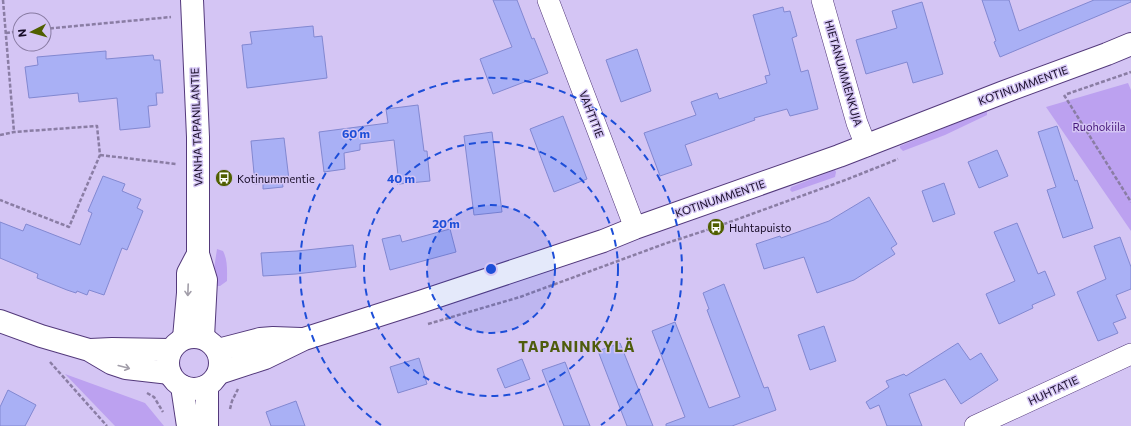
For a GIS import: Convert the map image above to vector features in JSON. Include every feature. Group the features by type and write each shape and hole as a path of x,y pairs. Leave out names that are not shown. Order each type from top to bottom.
{"main road":[{"name":"VANHA TAPANILANTIE","path":"192,0 198,137 198,254 206,280 206,294 194,344"},
{"name":"KOTINUMMENTIE","path":"213,379 265,358 304,339 603,241 635,228 866,146 1131,44"},
{"name":"KOTINUMMENTIE","path":"0,321 41,336 89,350 111,363 176,380"},
{"name":"KOTINUMMENTIE","path":"89,350 250,341 273,338 304,339"},
{"path":"188,426 176,380 168,363 194,344 221,362 213,379 207,426"},
{"path":"176,380 191,389 199,389 213,379"}],"street":[{"name":"VAHTITIE","path":"548,0 635,228"},
{"name":"HIETANUMMENKUJA","path":"822,0 857,123 866,146"},
{"name":"HUHTATIE","path":"975,426 1131,354"}],"path":[{"path":"3,0 14,132"},
{"path":"52,28 176,17"},
{"path":"6,33 12,32"},
{"path":"1131,72 1064,95 1131,202"},
{"path":"0,135 14,132 97,126 100,155 69,227 0,200"},
{"path":"100,155 176,164"},
{"path":"47,359 107,426"},
{"path":"229,416 232,401 241,383"},
{"path":"147,393 154,397 165,414"}],"green space":[{"name":"Ruohokiila","path":"1128,83 1131,90 1131,231 1046,107"},
{"path":"986,111 987,115 945,135 903,151 900,148 900,146"},
{"path":"835,170 835,177 792,192 790,190 791,187"},
{"path":"217,249 223,251 226,258 227,281 220,286 214,286 214,269"},
{"path":"65,374 145,403 164,426 115,426"}],"building":[{"path":"493,0 517,0 532,39 534,38 548,73 493,94 480,59 512,47"},
{"path":"982,0 1009,0 1019,31 1094,0 1131,0 1131,2 1000,57 994,42 996,41"},
{"path":"922,2 943,74 913,83 907,62 866,74 856,40 897,28 892,11"},
{"path":"783,7 784,12 790,11 797,36 792,38 801,72 808,70 818,109 790,116 787,109 754,118 755,120 685,145 692,165 660,176 644,133 696,115 691,102 717,93 719,99 767,83 765,76 770,75 753,15"},
{"path":"313,26 314,37 322,36 327,78 247,88 242,45 252,44 250,32"},
{"path":"637,49 651,91 621,102 606,60"},
{"path":"106,51 106,59 153,55 154,60 160,60 163,93 156,93 157,105 148,106 150,127 120,130 117,98 79,102 78,93 29,98 25,67 38,65 37,57"},
{"path":"418,105 424,151 427,151 430,181 399,184 394,140 360,144 360,150 344,153 345,169 324,172 319,132 388,123 386,109"},
{"path":"563,116 587,179 554,192 530,129"},
{"path":"1057,126 1075,181 1077,180 1093,228 1063,238 1047,190 1056,187 1038,132"},
{"path":"492,132 502,212 474,215 464,136"},
{"path":"284,138 289,180 282,180 283,187 263,189 263,183 255,184 251,141"},
{"path":"997,150 1008,176 979,188 968,162"},
{"path":"103,176 125,184 122,191 141,199 137,208 143,211 127,250 122,248 104,295 89,290 87,295 77,291 76,293 67,290 37,278 38,274 0,258 0,222 23,231 26,224 80,245 92,213 88,211"},
{"path":"944,183 955,214 933,222 922,191"},
{"path":"869,197 897,244 891,248 895,254 854,280 817,293 804,257 764,269 756,244 780,236 781,238 829,221"},
{"path":"1017,223 1038,274 1045,271 1055,295 1032,305 1033,308 999,324 986,294 1015,281 994,232"},
{"path":"450,229 456,252 390,270 382,239 400,235 402,242"},
{"path":"1120,237 1131,267 1131,289 1116,295 1126,318 1113,323 1118,333 1098,341 1077,292 1106,279 1094,246"},
{"path":"353,245 356,267 263,276 261,253"},
{"path":"724,284 764,388 768,387 776,410 732,426 666,426 666,424 685,417 652,331 675,322 709,408 740,397 707,310 709,309 703,293"},
{"path":"824,326 836,361 810,370 798,335"},
{"path":"620,343 653,426 627,426 598,351"},
{"path":"958,343 970,360 981,353 998,380 961,404 945,379 909,394 922,426 887,426 879,405 870,409 866,402 889,387 886,381 904,374 906,376"},
{"path":"419,358 427,384 398,393 390,367"},
{"path":"522,359 530,379 505,388 497,369"},
{"path":"565,362 590,426 564,426 542,370"},
{"path":"8,390 36,405 25,426 0,426 0,407"},
{"path":"296,401 305,426 271,426 266,412"}],"place":[{"name":"Kotinummentie","path":"224,178"},
{"name":"Huhtapuisto","path":"716,227"}],"district":[{"name":"TAPANINKYLÄ","path":"577,346"}]}
